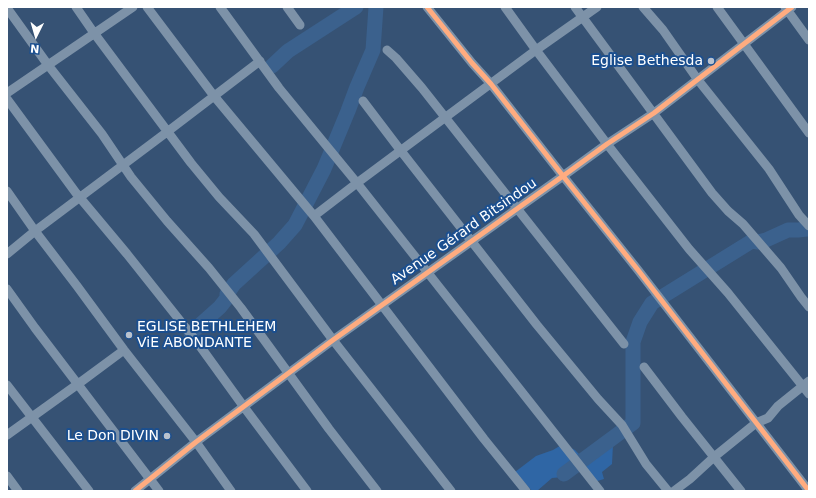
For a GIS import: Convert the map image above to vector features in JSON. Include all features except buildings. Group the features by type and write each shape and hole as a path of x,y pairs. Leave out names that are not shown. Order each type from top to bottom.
{"street":[{"path":"76,7 167,132 219,197 254,234 333,340 451,491"},
{"path":"7,93 133,7"},
{"path":"146,7 214,96 314,216 484,439 526,491"},
{"path":"220,7 279,88 428,273 600,491"},
{"path":"287,7 300,25"},
{"path":"427,7 491,84 638,270 809,491"},
{"path":"505,7 607,144 689,248 806,383 809,394"},
{"path":"575,7 712,193 728,211 744,224 781,268 809,307"},
{"path":"314,216 445,117 582,16 597,7"},
{"path":"643,7 663,30 698,80 769,169 799,215 809,226"},
{"path":"717,7 809,133"},
{"path":"7,8 48,65 102,134 131,177 167,221 209,268 241,308 377,491"},
{"path":"789,8 809,40"},
{"name":"Avenue Gérard Bitsindou","path":"135,491 196,442 333,340 607,144 654,113 744,45 789,8"},
{"path":"387,50 396,58 422,88 624,344"},
{"path":"7,254 79,197 260,61"},
{"path":"7,99 79,197 198,342 244,407 307,491"},
{"path":"363,101 400,151 537,324 622,425 646,464 668,491"},
{"path":"7,191 35,231 124,350 196,442 231,491"},
{"path":"7,289 159,491"},
{"path":"7,435 124,350"},
{"path":"644,367 741,491"},
{"path":"674,491 756,423 768,418 778,406 806,383"},
{"path":"7,385 88,491"},
{"path":"7,476 18,491"}],"shaded area":[{"path":"607,437 613,444 612,464 602,472 604,479 594,482 583,468 575,470 569,467 563,477 552,478 537,491 532,491 515,472 536,456 553,450 563,444 575,450 586,461 597,452"}],"waterway":[{"path":"272,66 288,51 356,7"},
{"path":"191,333 220,307 227,298 227,294 234,284 279,243 295,225 324,169 373,50 376,7"},
{"path":"564,474 633,423 633,342 640,322 652,303 752,241 758,242 788,230 807,229 809,227"}],"cycle path":[{"path":"427,7 491,84 638,270 809,491"},
{"path":"135,491 196,442 333,340 607,144 654,113 792,7"}],"place":[{"name":"Eglise Bethesda","path":"711,61"},
{"name":"EGLISE BETHLEHEM ViE ABONDANTE","path":"129,335"},
{"name":"Le Don DIVIN","path":"167,436"}]}
